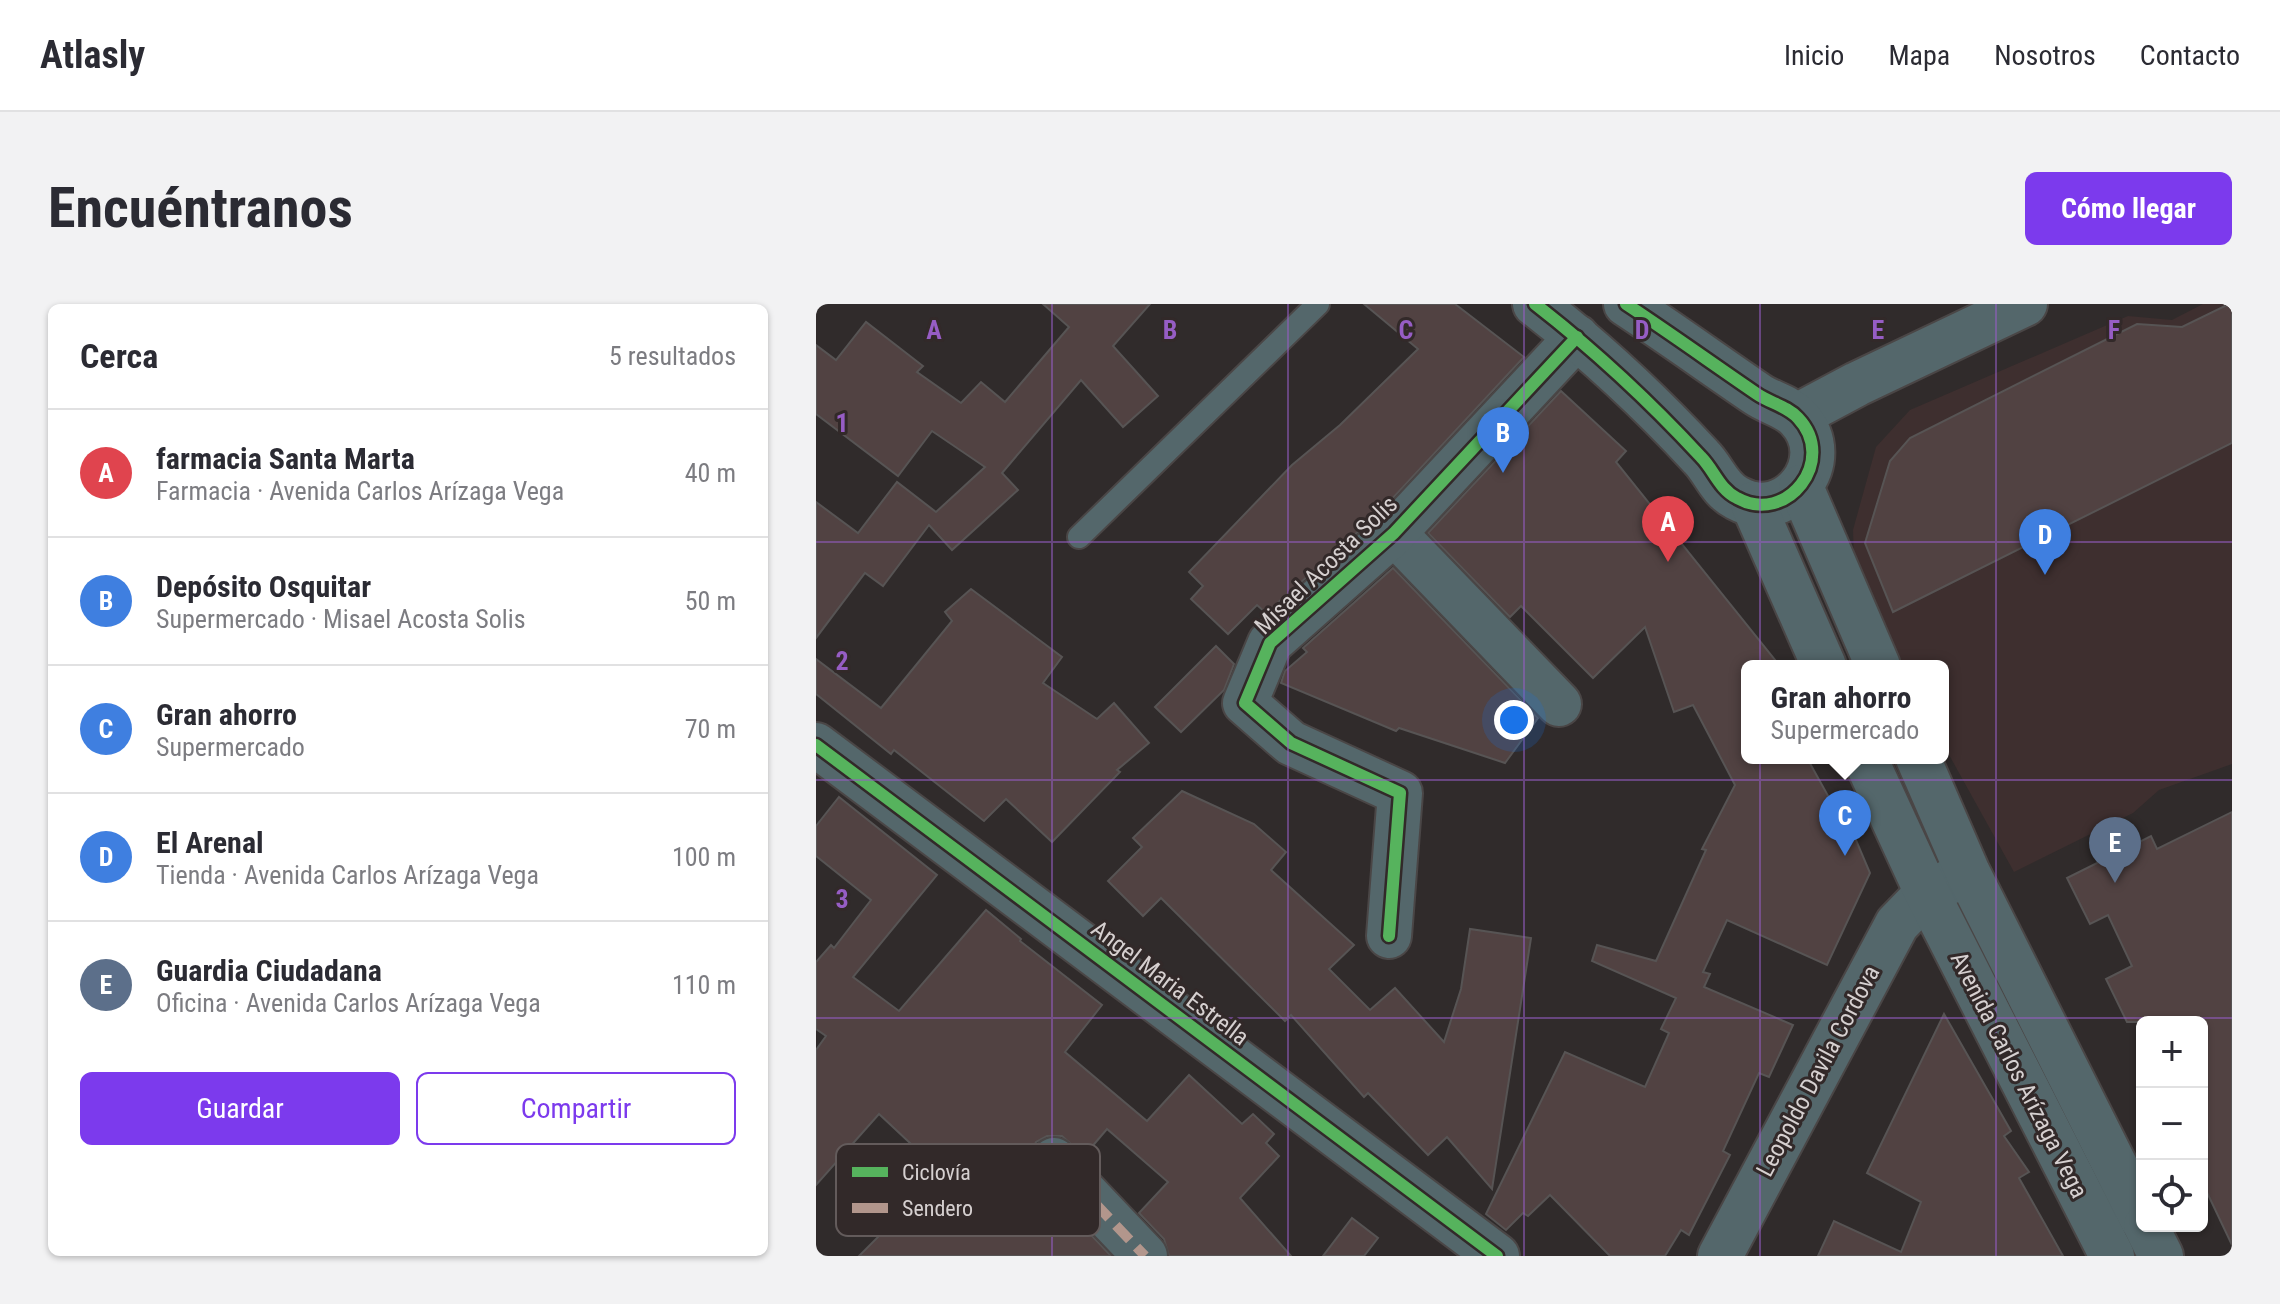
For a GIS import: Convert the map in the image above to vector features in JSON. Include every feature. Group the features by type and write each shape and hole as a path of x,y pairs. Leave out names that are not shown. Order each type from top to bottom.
{"street":[{"path":"1535,304 1577,337 1703,459 1727,492 1753,504 1771,504 1787,498 1801,487 1814,459 1807,429 1797,416 1758,395 1626,304"},
{"path":"1797,416 2014,306"},
{"name":"Misael Acosta Solis","path":"1389,936 1400,793 1291,743 1245,703 1270,643 1394,533 1577,337"},
{"path":"1801,487 1875,660"},
{"path":"1753,504 1821,660"},
{"path":"1394,533 1559,704"},
{"name":"Angel Maria Estrella","path":"816,745 1497,1256"},
{"name":"Avenida Carlos Arízaga Vega","path":"1868,764 1927,893 2112,1256"},
{"name":"Avenida Carlos Arízaga Vega","path":"1921,764 1968,873 2136,1207"},
{"path":"1927,893 1968,873"},
{"name":"Leopoldo Davila Cordova","path":"1720,1256 1897,924 1927,893"},
{"path":"1100,1209 1145,1256"},
{"path":"2149,1232 2161,1256"}],"lane":[{"path":"1079,537 1318,304"}],"shaded area":[{"path":"2203,304 2232,304 2232,764 2159,790 2133,813 2014,872 1949,755 1949,660 1897,660 1873,617 1854,559 1853,530 1876,447 1910,410 2128,316 2172,320"}],"building":[{"path":"1043,304 1150,304 1113,346 1158,396 1123,427 1081,380 1002,473 1018,490 952,550 929,525 883,586 865,573 816,638 816,502 858,533 897,482 936,512 985,467 932,431 898,476 816,414 816,345 836,360 866,322 923,366 917,372 961,403 981,382 1005,402 1069,327"},
{"path":"1364,304 1455,304 1524,357 1377,515 1266,613 1257,605 1228,634 1191,599 1203,586 1189,572 1292,465 1340,425 1418,349"},
{"path":"2232,304 2232,443 1893,612 1865,543 1890,461 1910,438 2137,324 2182,327"},
{"path":"1561,391 1626,451 1616,462 1775,660 1741,660 1741,764 1810,764 1832,803 1839,800 1870,873 1827,965 1727,920 1703,972 1710,974 1704,987 1793,1025 1769,1077 1759,1073 1723,1151 1730,1155 1689,1235 1681,1230 1665,1256 1610,1256 1550,1195 1528,1216 1523,1213 1506,1230 1486,1214 1565,1052 1645,1087 1669,1033 1661,1029 1676,998 1592,961 1597,945 1656,961 1706,850 1702,849 1735,785 1693,705 1674,712 1645,627 1593,678 1521,606 1510,617 1428,533"},
{"path":"1393,568 1538,718 1505,763 1399,728 1396,731 1281,683 1285,671 1307,652 1303,648"},
{"path":"971,589 1062,657 1043,683 1097,719 1114,703 1149,743 1117,770 1120,772 1052,842 1006,799 984,821 894,750 891,754 816,694 816,659 881,708 952,621 945,612"},
{"path":"1216,646 1234,664 1224,690 1181,732 1155,707"},
{"path":"1182,791 1254,824 1286,852 1271,870 1354,945 1329,969 1370,1010 1395,988 1444,1042 1461,989 1470,929 1531,938 1492,1189 1447,1137 1428,1155 1368,1093 1364,1097 1291,1015 1285,1021 1161,898 1143,916 1108,881 1142,847 1133,838"},
{"path":"839,797 937,875 853,977 899,1011 986,910 1020,941 1102,1005 1065,1052 1147,1121 1189,1075 1242,1124 1253,1114 1274,1134 1266,1143 1279,1156 1240,1198 1291,1256 1169,1256 1164,1239 1139,1213 1168,1182 1107,1129 1094,1144 1071,1144 1062,1136 1047,1136 1035,1144 911,1144 879,1114 852,1144 836,1144 836,1162 816,1185 816,1050 826,1036 816,1029 816,962 831,945 834,948 871,900 816,856 816,826"},
{"path":"2232,812 2232,1245 2208,1195 2208,1016 2136,1016 2136,1022 2127,1022 2106,979 2132,966 2108,915 2090,924 2067,878 2151,836 2157,849"},
{"path":"1944,1014 2011,1131 2004,1136 2029,1172 2019,1178 2063,1256 1818,1256 1834,1221 1901,1252 1921,1202 1867,1173"},
{"path":"1352,1218 1378,1238 1364,1256 1323,1256"},
{"path":"879,1236 1092,1236 1111,1256 859,1256"}],"marked path":[{"path":"1100,1209 1145,1256"}],"cycle path":[{"path":"1535,304 1642,397 1701,457 1731,494 1756,504 1773,503 1789,496 1801,484 1809,469 1812,452 1809,435 1798,418 1757,394 1626,304"},
{"path":"1389,936 1400,793 1291,743 1245,703 1270,643 1394,533 1577,337"},
{"path":"816,745 1497,1256"}],"place":[{"name":"Depósito Osquitar","path":"1503,473"},
{"name":"farmacia Santa Marta","path":"1668,562"},
{"name":"El Arenal","path":"2045,575"},
{"name":"Gran ahorro","path":"1845,856"},
{"name":"Guardia Ciudadana","path":"2115,883"}]}
